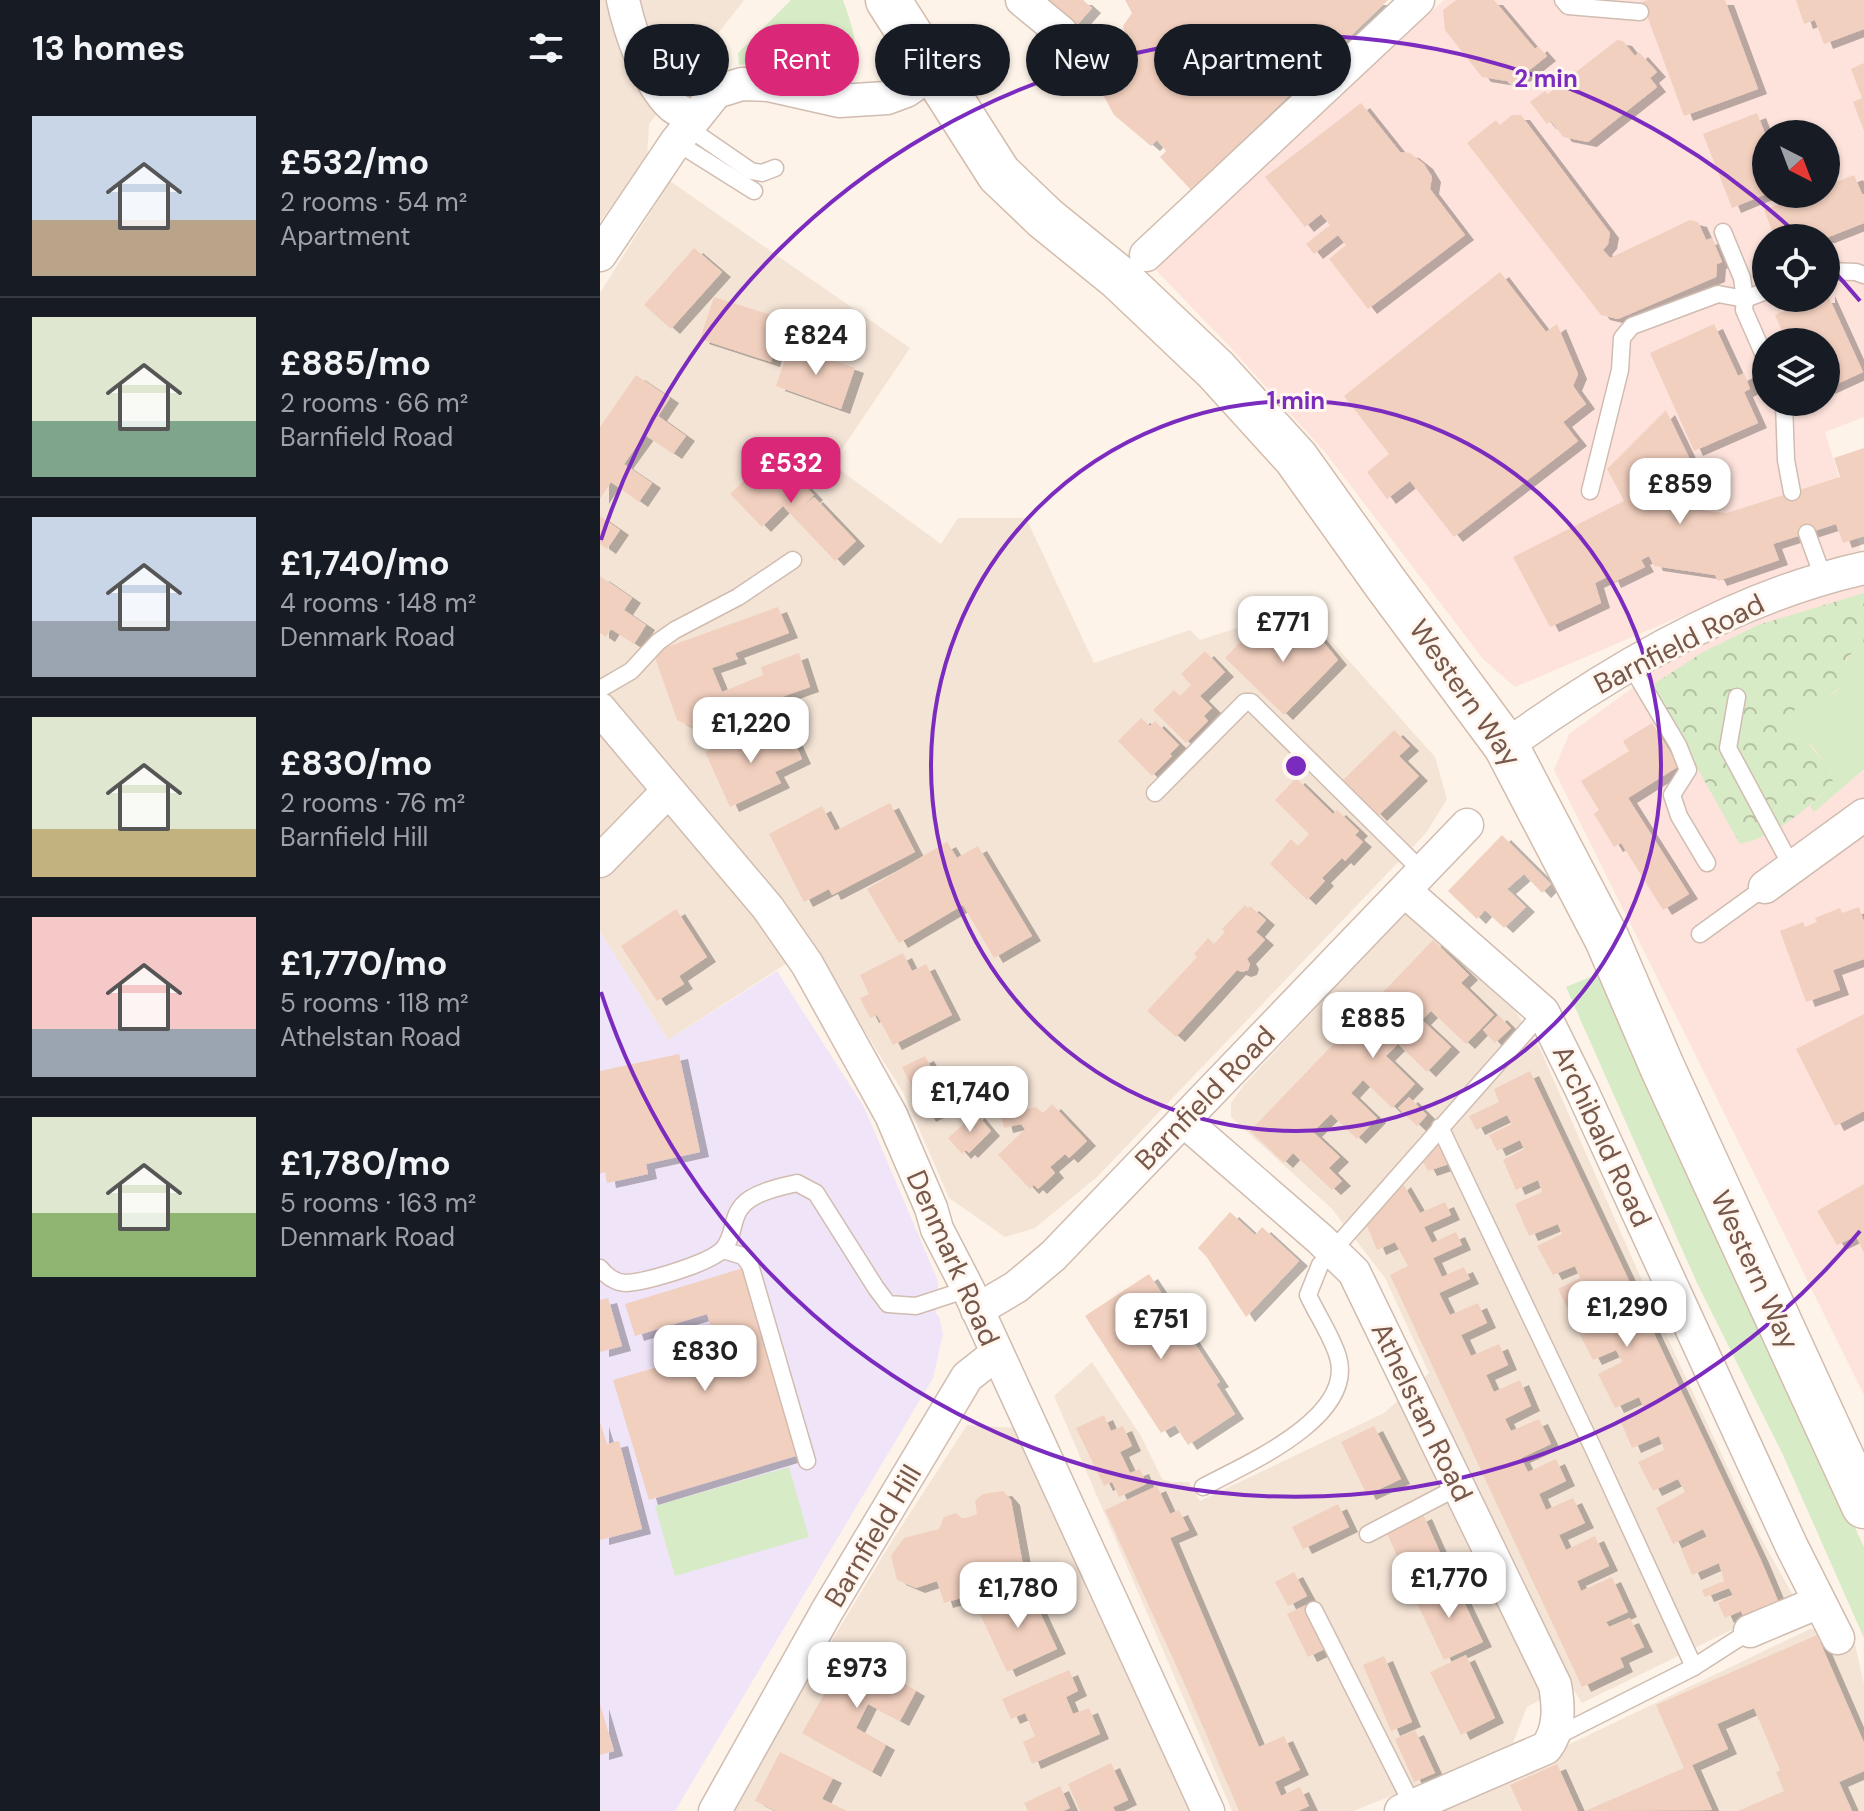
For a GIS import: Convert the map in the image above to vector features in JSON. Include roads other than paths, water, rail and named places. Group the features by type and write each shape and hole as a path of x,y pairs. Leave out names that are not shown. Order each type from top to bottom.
{"main road":[{"name":"Western Way","path":"888,0 903,24"},
{"name":"Western Way","path":"949,96 999,174 1045,218 1133,266 1216,370 1296,458 1506,746 1607,939 1663,1069 1864,1506"}],"street":[{"path":"623,0 629,26 655,84 673,107 681,137"},
{"path":"1022,0 1051,24"},
{"path":"1133,266 1418,0"},
{"path":"600,255 681,137 716,92 731,86 768,85 839,101 892,96"},
{"name":"Barnfield Road","path":"1506,746 1563,705 1686,635 1823,577 1864,568"},
{"name":"Denmark Road","path":"600,709 768,908 807,964 891,1115 937,1229 1208,1811"},
{"path":"600,861 668,791"},
{"path":"1765,887 1864,815"},
{"name":"Barnfield Road","path":"972,1300 1016,1287 1053,1256 1467,825"},
{"name":"Archibald Road","path":"1414,881 1543,1012 1838,1638"},
{"name":"Athelstan Road","path":"1183,1120 1354,1272 1555,1685 1558,1704 1555,1737"},
{"name":"Barnfield Hill","path":"715,1811 827,1611 967,1377 996,1354"},
{"path":"1750,1631 1819,1602"},
{"path":"1426,1805 1546,1748 1555,1737"}],"lane":[{"path":"1563,0 1568,6 1640,12"},
{"path":"681,137 751,171 762,173 775,168"},
{"path":"681,137 754,191"},
{"path":"1723,232 1742,278 1744,310 1752,328"},
{"path":"1840,271 1864,275"},
{"path":"1590,491 1620,370 1622,338 1632,326 1718,294 1745,299 1752,296"},
{"path":"1784,416 1786,460 1792,492"},
{"path":"1807,533 1823,577"},
{"path":"600,689 631,671 658,642 675,630 738,597 793,560"},
{"path":"1631,666 1678,745 1688,770 1672,795 1679,816 1707,863"},
{"path":"1737,697 1728,748 1792,867"},
{"path":"1155,793 1245,702 1251,702 1414,881"},
{"path":"1700,934 1765,887"},
{"path":"1203,1487 1269,1452 1297,1433 1317,1417 1334,1395 1338,1357 1308,1295 1314,1277 1332,1250 1543,1012"},
{"path":"1440,1127 1694,1667"},
{"path":"600,1268 606,1276 624,1283 692,1267 723,1250 730,1239 736,1213 748,1200 771,1189 797,1183 816,1193 888,1304 916,1306 972,1300"},
{"path":"723,1250 743,1256 750,1265 807,1461"},
{"path":"1368,1534 1458,1487"},
{"path":"1314,1610 1426,1805"},
{"path":"1555,1737 1694,1667 1750,1631"}]}
